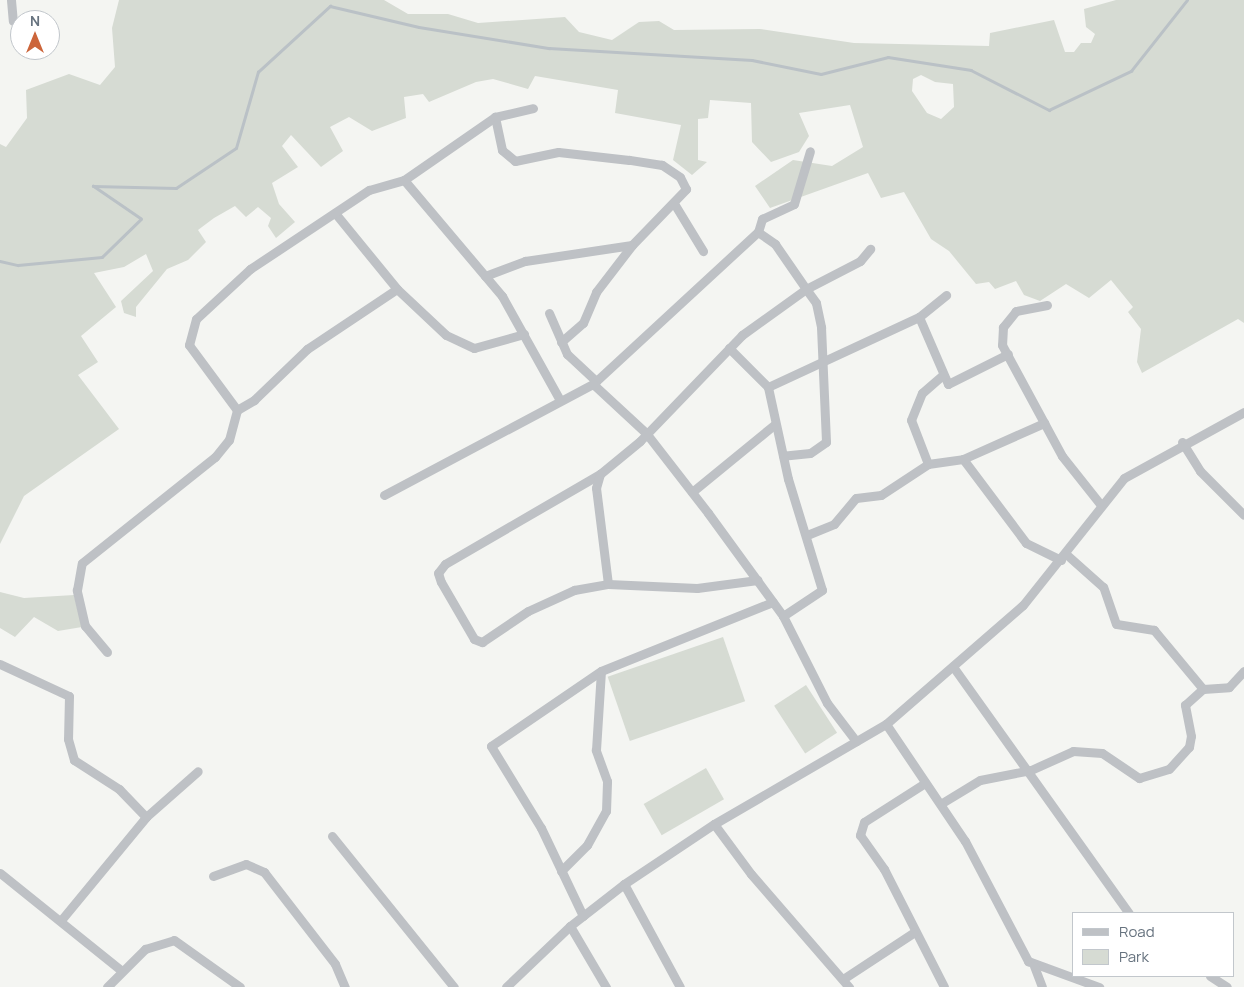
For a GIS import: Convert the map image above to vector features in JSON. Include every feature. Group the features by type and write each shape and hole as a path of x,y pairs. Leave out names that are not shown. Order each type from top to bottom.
{"street":[{"path":"238,410 189,345 196,319 250,269 369,190 404,180 495,117 533,108"},
{"path":"495,117 502,150 515,161 558,152 662,165 686,183 674,205 632,245 596,292 583,323 561,342"},
{"path":"384,495 594,382 758,232 762,219 794,204 810,151"},
{"path":"404,180 485,276 524,334 560,400"},
{"path":"674,205 703,251"},
{"path":"335,213 397,289 434,326 474,348 524,334"},
{"path":"758,232 775,244 806,289 820,315 826,442 810,453 783,456"},
{"path":"485,276 525,261 632,245"},
{"path":"757,580 697,588 608,584 574,590 528,611 482,642 467,629 438,573 445,564 600,474 646,433 728,348 806,289 860,261 870,249"},
{"path":"107,652 85,626 77,590 82,563 215,457 229,440 238,410 313,344 397,289"},
{"path":"768,387 822,366 868,337 918,317 946,296"},
{"path":"1047,305 1024,306 1003,327 1000,334 1008,354 1062,456 1100,504"},
{"path":"549,314 561,342 579,368 646,433 773,602 783,616 827,704 856,741"},
{"path":"918,317 943,375 952,385 1008,354"},
{"path":"728,348 768,387 774,425 822,590 783,616"},
{"path":"928,464 911,420 922,393 943,375"},
{"path":"508,986 570,926 624,884 714,824 886,724 954,668 1023,605 1064,557 1100,504 1124,478 1182,442 1244,412"},
{"path":"806,535 834,524 856,498 881,495 928,464 964,459 1044,423"},
{"path":"692,492 774,425"},
{"path":"1182,442 1200,471 1242,510"},
{"path":"964,459 1026,543 1064,557 1103,587 1116,624 1154,630 1203,689"},
{"path":"600,474 596,488 608,584"},
{"path":"583,916 561,871 491,746 601,671 773,602"},
{"path":"0,664 69,696 69,753 119,789 146,817"},
{"path":"954,668 1031,770 1064,826 1128,912"},
{"path":"561,871 587,845 606,811 607,780 596,750 601,671"},
{"path":"942,803 980,780 1031,770 1062,754 1095,750 1139,778 1169,769 1181,758 1192,736 1185,706 1203,689 1229,687 1244,671"},
{"path":"886,724 925,783 942,803 1034,966 1042,987"},
{"path":"62,919 146,817 198,771"},
{"path":"925,783 860,829 913,934 944,987"},
{"path":"714,824 751,874 849,987"},
{"path":"332,836 454,987"},
{"path":"213,876 246,864 264,872 335,964 345,987"},
{"path":"0,873 62,919 122,971"},
{"path":"624,884 680,987"},
{"path":"570,926 606,987"},
{"path":"843,979 913,934"},
{"path":"107,987 152,944 174,940 240,987"},
{"path":"1034,966 1098,987"},
{"path":"1212,977 1227,987"}],"green space":[{"path":"119,0 384,0 408,14 448,14 478,23 565,17 579,32 612,40 639,22 659,21 674,30 760,29 854,43 989,46 990,33 1054,20 1065,52 1074,52 1081,43 1091,43 1095,34 1086,27 1084,9 1116,0 1244,0 1244,323 1238,319 1142,373 1137,362 1141,329 1128,312 1133,307 1111,280 1089,298 1066,284 1040,301 1024,295 1016,281 995,289 989,282 976,284 949,251 931,239 904,192 881,198 868,173 770,208 755,186 793,160 832,166 863,147 850,105 799,113 809,136 799,152 771,162 752,142 751,103 710,100 708,118 698,119 698,160 707,162 692,175 673,160 681,125 615,113 618,90 535,76 528,89 493,79 476,82 429,102 423,94 404,97 406,118 372,131 349,117 330,127 343,151 321,167 291,135 282,146 298,167 272,183 279,204 295,222 276,238 268,226 271,218 258,207 246,217 235,206 214,218 198,230 206,242 188,260 167,269 136,307 136,317 124,313 121,301 153,271 146,254 124,267 94,273 116,307 81,336 98,362 78,375 119,429 24,496 0,544 0,144 6,147 27,118 26,90 69,74 100,85 115,67 112,28","holes":["921,75 935,82 953,84 954,107 941,119 927,113 912,91 913,79"]},
{"path":"0,592 24,598 74,595 82,627 58,631 34,617 15,637 0,628"},
{"path":"723,637 745,701 630,741 608,677"},
{"path":"806,685 837,733 805,754 774,706"},
{"path":"706,768 724,799 662,835 644,804"}],"waterway":[{"path":"0,261 18,265 102,257 141,219 93,186 176,188 236,148 258,72 330,6 419,27 549,48 752,60 821,74 888,57 971,70 1049,110 1131,71 1187,0"}]}
